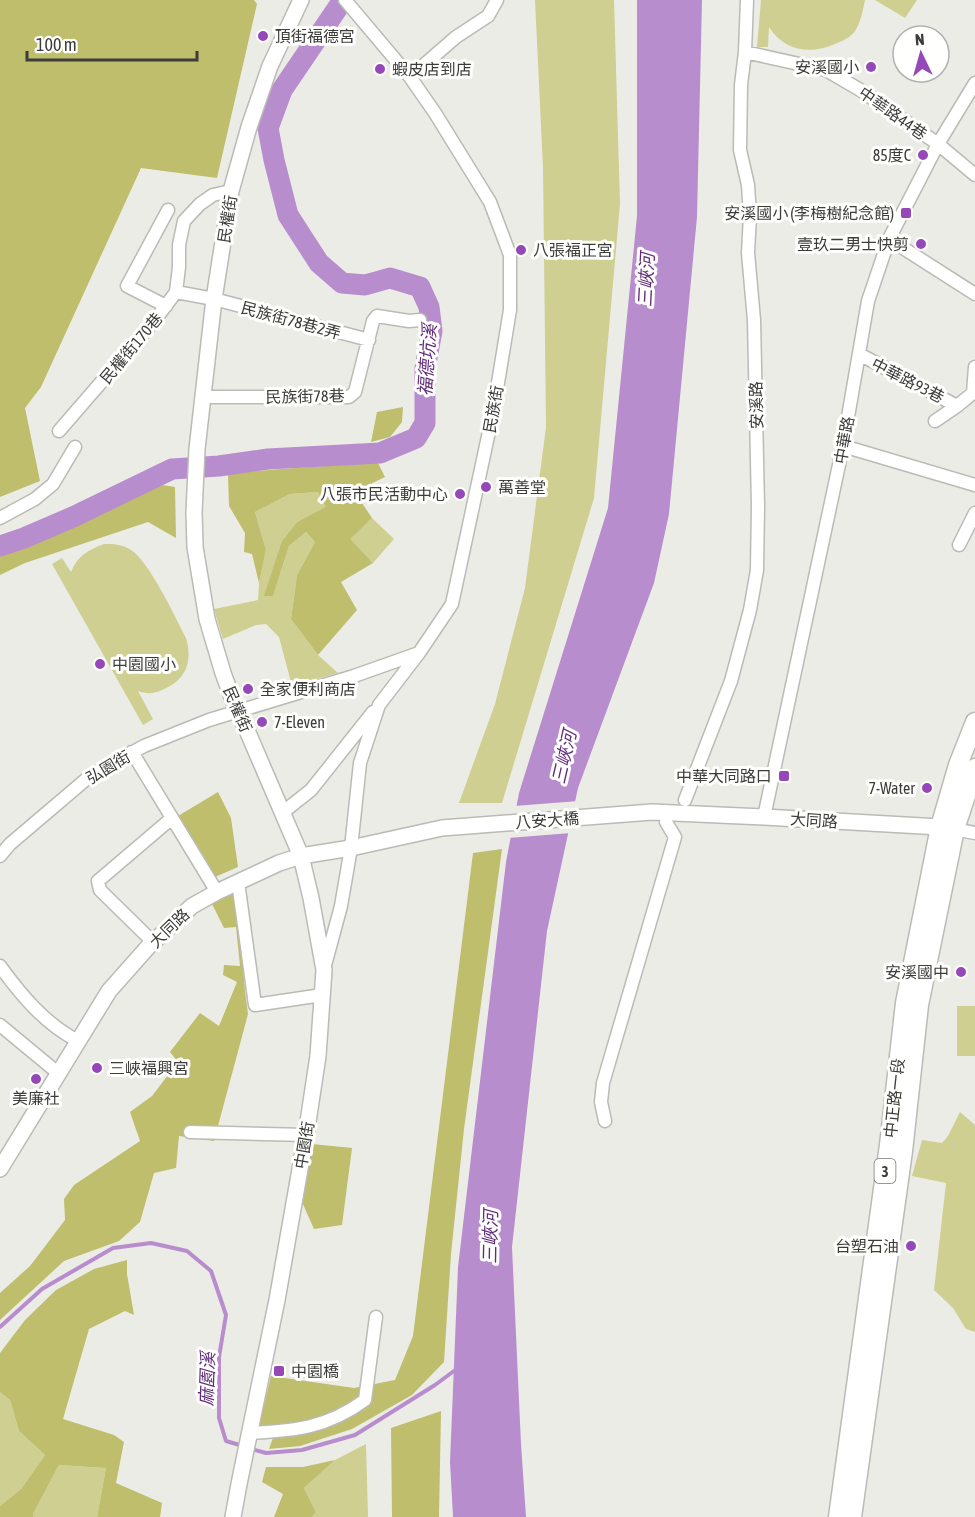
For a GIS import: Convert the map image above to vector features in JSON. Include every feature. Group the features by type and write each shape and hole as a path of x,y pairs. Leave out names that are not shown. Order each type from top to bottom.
{"main road":[{"name":"中正路一段","path":"852,1517 903,1151 919,1005 958,765 975,722"},
{"name":"中正路一段","path":"838,1517 889,1145 905,1003 948,828 975,768"}],"street":[{"name":"民權街","path":"301,0 270,66 249,127 231,191 202,397 194,512 195,547 207,619 223,673 237,711 301,856"},
{"path":"410,77 456,37 488,16 497,0"},
{"name":"安溪路","path":"685,800 731,681 750,610 757,570 758,483 754,320 748,253 750,215 748,185 740,150 741,85 747,0"},
{"name":"民族街","path":"282,813 311,790 419,653 452,604 493,413 510,310 510,255 489,202 435,113 410,77 349,4"},
{"name":"中華路44巷","path":"745,52 826,70 862,91 938,144 975,175"},
{"name":"中華路","path":"764,817 843,446 868,301 890,239 938,144 975,83"},
{"path":"214,299 176,292 179,245 184,221 200,204 213,195 231,191"},
{"path":"166,306 127,286 168,210"},
{"path":"890,239 975,294"},
{"name":"民權街170巷","path":"59,431 176,292"},
{"name":"民族街78巷2弄","path":"214,299 369,340"},
{"name":"民族街78巷","path":"202,397 349,398 355,392 373,321 377,316 409,321 420,320"},
{"name":"中華路93巷","path":"859,354 957,406"},
{"path":"935,421 973,393 975,368"},
{"path":"843,446 975,484"},
{"path":"0,518 35,499 53,484 75,447"},
{"path":"958,545 975,513"},
{"path":"237,711 354,676 419,653"},
{"path":"324,970 341,906 351,848 360,763 379,705"},
{"name":"弘園街","path":"0,856 17,837 90,776 132,752 209,720 237,711"},
{"path":"132,752 217,892"},
{"name":"大同路","path":"652,812 948,828 975,833"},
{"name":"八安大橋","path":"442,828 652,812"},
{"path":"153,942 100,890 98,881 172,818"},
{"path":"605,1121 600,1101 603,1083 675,837 666,822"},
{"name":"大同路","path":"0,1168 109,991 153,942 192,906 279,863 301,856 351,848 442,828"},
{"name":"中園街","path":"249,1433 277,1300 318,1056 324,970 301,856"},
{"path":"238,882 255,1005 322,995"},
{"path":"0,966 29,1003 63,1033 78,1041"},
{"path":"0,1026 58,1072"},
{"path":"190,1132 306,1135"},
{"path":"233,1517 249,1433 286,1431 321,1424 348,1412 365,1400 376,1317"}],"green space":[{"path":"535,0 614,0 620,204 594,498 502,803 459,803 495,704 525,588 546,427 543,168"},
{"path":"761,0 865,0 859,24 851,36 826,47 807,50 790,46 775,35 769,27 768,47 757,47"},
{"path":"875,0 917,0 905,18"},
{"path":"318,492 327,508 297,522 282,541 273,596 289,546 306,532 315,542 297,575 291,619 318,655 338,673 292,686 279,637 266,624 256,625 223,639 214,609 258,600 266,550 255,512 290,494"},
{"path":"372,518 394,539 373,563 349,539"},
{"path":"104,544 114,544 131,550 146,565 186,638 188,647 186,669 177,681 156,692 138,691 153,719 143,725 52,564 62,558 71,572 76,562 84,554"},
{"path":"957,1006 975,1006 975,1056 957,1056"},
{"path":"960,1112 975,1125 975,1332 966,1329 953,1308 934,1290 946,1183 912,1176 922,1140 942,1143"},
{"path":"0,1392 10,1400 19,1431 45,1455 21,1489 0,1506"},
{"path":"366,1444 368,1517 312,1517 316,1512 304,1488 335,1460"},
{"path":"59,1465 106,1468 97,1517 33,1517"}],"shaded area":[{"path":"0,0 254,0 257,4 217,178 141,168 41,387 25,408 40,481 0,497"},
{"path":"403,407 402,422 390,437 371,442 377,412"},
{"path":"377,461 385,477 362,488 358,497 372,518 350,539 373,563 341,582 357,610 318,655 291,619 297,575 315,542 306,532 289,546 273,596 264,596 282,541 297,522 326,507 318,492 290,494 255,512 266,550 259,583 252,554 244,552 245,533 229,506 228,474"},
{"path":"162,485 175,487 176,538 148,522 25,563 0,575 0,554 22,548"},
{"path":"218,792 231,818 238,867 215,877 178,816"},
{"path":"502,849 464,1129 451,1254 444,1362 412,1395 352,1429 300,1446 269,1449 276,1429 259,1426 271,1376 354,1388 395,1380 413,1336 473,853"},
{"path":"236,888 248,1014 214,1141 179,1136 176,1168 154,1173 140,1222 119,1241 64,1261 0,1320 0,1293 30,1266 65,1220 64,1199 74,1185 140,1141 130,1112 152,1096 178,1062 170,1052 200,1013 219,1026 237,982 223,975 224,965 240,966 236,927 224,928 211,902"},
{"path":"312,1144 352,1148 342,1225 314,1229 302,1202"},
{"path":"127,1260 134,1315 125,1311 89,1329 63,1419 114,1435 124,1442 116,1483 162,1503 160,1517 97,1517 106,1468 59,1465 33,1517 0,1517 0,1506 21,1489 45,1455 19,1431 10,1400 0,1392 0,1353 25,1320 56,1290 94,1269"},
{"path":"441,1411 439,1517 392,1517 391,1428"},
{"path":"335,1460 304,1488 316,1512 312,1517 274,1517 283,1494 262,1482 266,1467 303,1467"}],"water":[{"name":"三峽河","path":"637,0 702,0 697,217 669,514 654,583 578,788 547,931 512,1247 526,1517 453,1517 450,1462 458,1267 506,862 519,793 608,508 637,216"}],"pier":[{"path":"579,801 571,833 508,838 514,806"}],"waterway":[{"name":"福德坑溪","path":"0,546 75,516 172,469 219,466 268,459 380,453 416,438 425,423 425,368 432,331 429,307 420,287 390,278 365,285 342,283 319,263 288,215 268,128 282,90 343,0"},
{"name":"麻園溪","path":"0,1327 42,1289 113,1248 151,1243 187,1251 211,1271 226,1315 219,1357 219,1418 226,1441 243,1446"},
{"name":"麻園溪","path":"251,1449 266,1453 302,1450 355,1435 458,1368"}],"place":[{"name":"頂街福德宮","path":"263,36"},
{"name":"安溪國小","path":"871,67"},
{"name":"蝦皮店到店","path":"380,69"},
{"name":"85度C","path":"923,155"},
{"name":"安溪國小 (李梅樹紀念館)","path":"906,213"},
{"name":"壹玖二男士快剪","path":"921,244"},
{"name":"八張福正宮","path":"521,250"},
{"name":"萬善堂","path":"486,487"},
{"name":"八張市民活動中心","path":"460,494"},
{"name":"中園國小","path":"100,664"},
{"name":"全家便利商店","path":"248,689"},
{"name":"7-Eleven","path":"262,722"},
{"name":"中華大同路口","path":"784,776"},
{"name":"7-Water","path":"927,788"},
{"name":"安溪國中","path":"961,972"},
{"name":"三峽福興宮","path":"97,1068"},
{"name":"美廉社","path":"36,1079"},
{"name":"台塑石油","path":"911,1246"},
{"name":"中園橋","path":"279,1371"}]}
